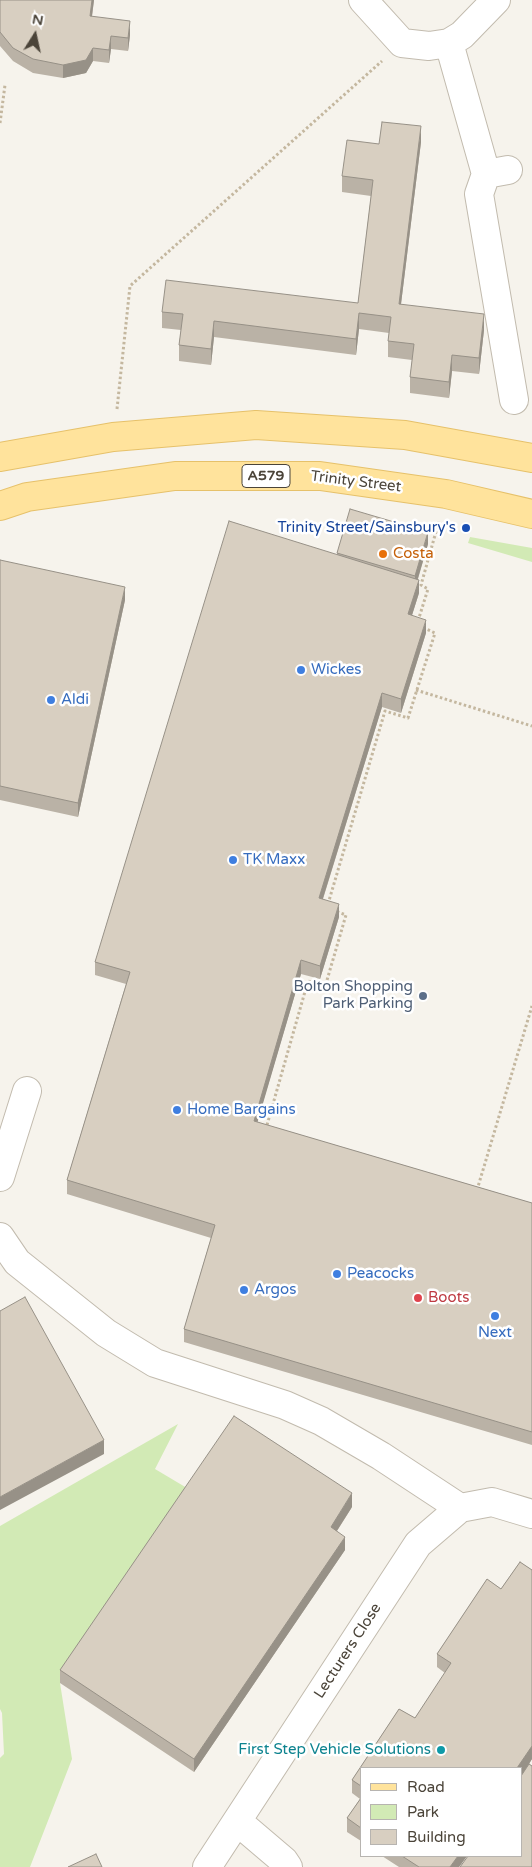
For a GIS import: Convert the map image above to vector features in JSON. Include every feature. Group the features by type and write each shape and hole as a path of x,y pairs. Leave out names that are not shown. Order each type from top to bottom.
{"main road":[{"path":"0,457 114,437 256,425 406,435 532,458"},
{"path":"478,449 532,470"},
{"name":"Trinity Street","path":"0,506 27,497 175,476 320,476 446,494 532,514"}],"street":[{"path":"363,0 402,43 428,46 449,43 462,35 496,0"},
{"path":"449,43 497,172 479,194 514,400"},
{"path":"0,513 27,497"},
{"path":"0,1177 28,1091"},
{"path":"0,1237 17,1262 106,1333 155,1363 285,1405 321,1421 381,1456 460,1508"},
{"name":"Lecturers Close","path":"207,1867 418,1544 460,1508 492,1502 532,1514"},
{"path":"237,1821 284,1860 288,1867"}],"path":[{"path":"114,437 130,286 402,43"},
{"path":"0,123 5,85"},
{"path":"275,1128 266,1125 308,981 325,986 346,915 327,909 385,711 408,718 435,633 417,625 428,589 421,586 446,494"},
{"path":"416,690 532,726"},
{"path":"486,1194 476,1191 532,1006"}],"green space":[{"path":"470,537 532,548 532,562 468,543"},
{"path":"178,1424 155,1469 192,1491 60,1683 72,1759 30,1867 0,1867 0,1758 4,1754 2,1713 0,1709 0,1526"}],"building":[{"path":"0,0 92,0 90,16 130,21 128,38 111,36 109,50 93,48 86,60 63,65 33,59 13,48 0,32"},
{"path":"382,122 421,126 399,304 484,314 479,358 452,355 449,382 410,377 414,344 388,341 391,317 359,313 356,339 214,321 211,349 179,345 183,314 162,312 166,280 358,303 373,180 342,176 347,140 379,144"},
{"name":"Costa","path":"350,509 428,532 415,576 337,553"},
{"path":"229,521 419,580 408,614 426,620 401,699 382,693 319,898 339,904 320,966 301,960 254,1121 532,1203 532,1432 184,1329 215,1225 67,1180 130,972 95,962"},
{"name":"Aldi","path":"0,560 125,587 78,803 0,786"},
{"path":"25,1297 104,1440 0,1497 0,1311"},
{"path":"234,1416 352,1493 331,1527 345,1537 194,1759 60,1670"},
{"path":"520,1562 532,1570 532,1746 518,1767 361,1767 399,1709 415,1718 451,1663 437,1654 487,1579 501,1589"},
{"path":"529,1764 532,1766 532,1867 460,1867 467,1857 522,1857 522,1774"},
{"path":"360,1768 360,1785 352,1780"},
{"path":"360,1799 360,1827 347,1818"},
{"path":"96,1854 102,1867 68,1867"},
{"path":"404,1857 457,1857 450,1867 419,1867"}],"place":[{"name":"Trinity Street/Sainsbury's","path":"466,528"},
{"name":"Costa","path":"383,554"},
{"name":"Wickes","path":"301,670"},
{"name":"Aldi","path":"51,700"},
{"name":"TK Maxx","path":"233,860"},
{"name":"Bolton Shopping Park Parking","path":"423,996"},
{"name":"Home Bargains","path":"177,1110"},
{"name":"Peacocks","path":"337,1274"},
{"name":"Argos","path":"244,1290"},
{"name":"Boots","path":"418,1298"},
{"name":"Next","path":"495,1316"},
{"name":"First Step Vehicle Solutions","path":"441,1750"}]}
